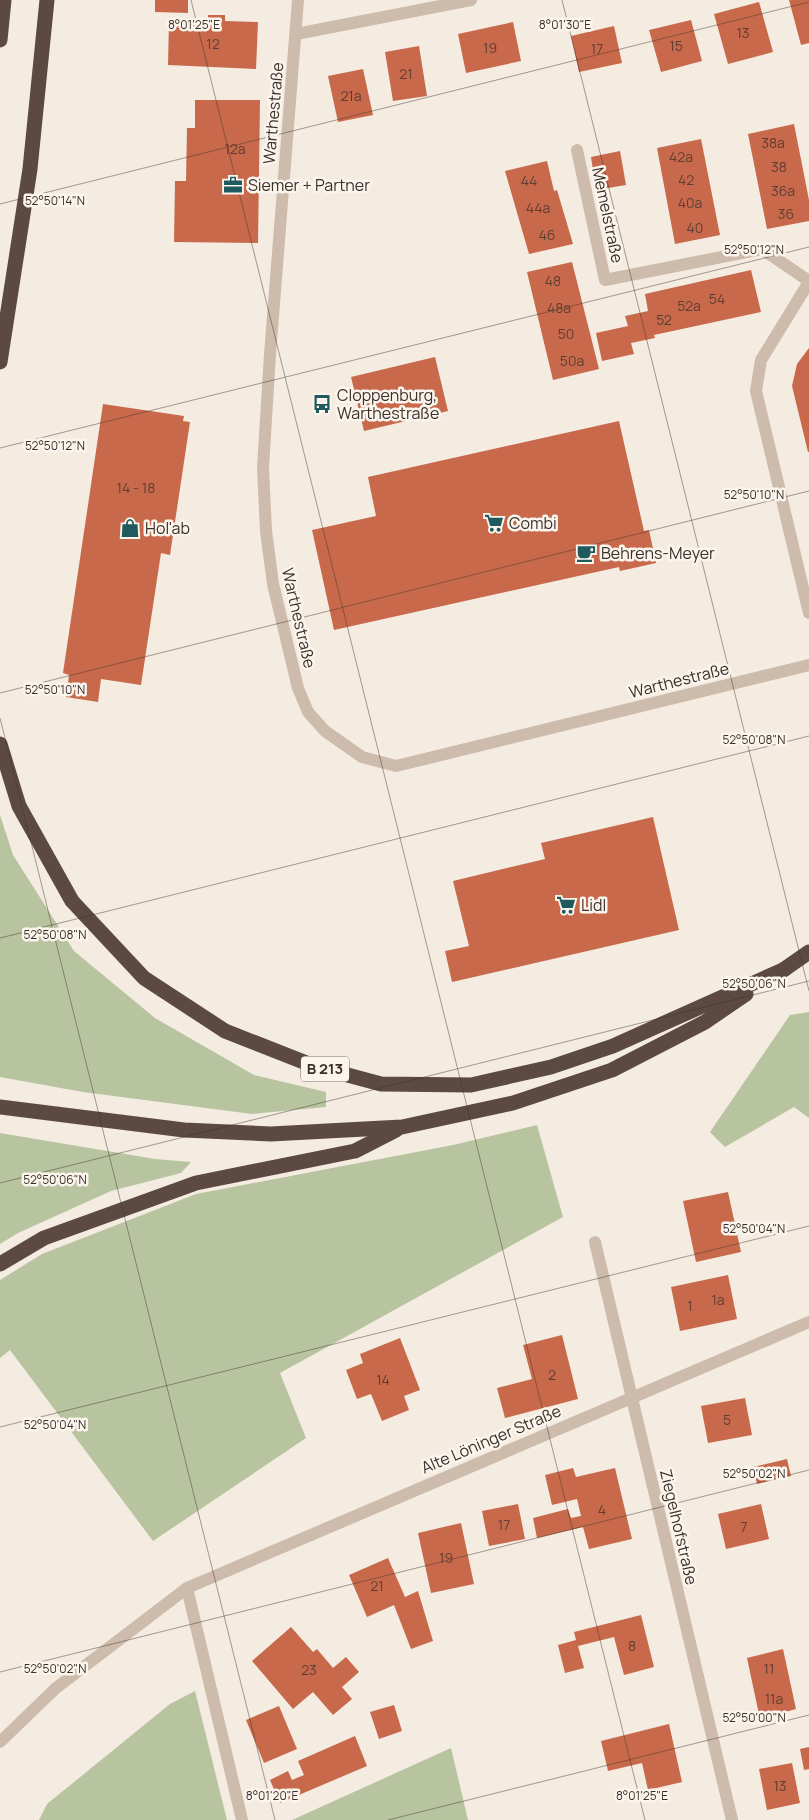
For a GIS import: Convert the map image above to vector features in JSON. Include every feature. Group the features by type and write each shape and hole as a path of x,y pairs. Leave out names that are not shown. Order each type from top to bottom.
{"highway":[{"path":"0,40 4,0"},
{"path":"0,362 30,169 46,0"},
{"name":"B 213","path":"0,744 19,806 72,901 144,978 224,1030 314,1066 381,1084 472,1085 551,1067 613,1046 784,969"},
{"path":"0,1107 184,1130 271,1134 402,1127 513,1103 612,1070 705,1022 809,952"},
{"path":"0,1264 44,1238 196,1183 355,1151 402,1127"}],"street":[{"name":"Warthestraße","path":"298,0 270,354 263,468 266,531 273,584 298,688 308,712 325,731 362,758 396,766 809,665"},
{"path":"296,34 471,0"},
{"name":"Memelstraße","path":"577,150 605,280 762,249 809,281 761,360 756,390 809,613"},
{"name":"Ziegelhofstraße","path":"596,1242 732,1820"},
{"name":"Alte Löninger Straße","path":"0,1742 56,1688 187,1588 632,1396 809,1322"},
{"path":"187,1588 242,1820"}],"green space":[{"path":"0,815 13,855 74,951 155,1018 254,1075 326,1092 326,1107 252,1114 83,1092 0,1077"},
{"path":"809,1012 809,1118 794,1107 725,1147 710,1132 790,1015"},
{"path":"537,1125 563,1217 280,1373 306,1438 153,1541 10,1350 0,1358 0,1280 42,1254 196,1194 453,1145"},
{"path":"0,1133 155,1159 191,1162 181,1173 111,1191 18,1233 0,1244"},
{"path":"195,1691 227,1820 39,1820 47,1804 170,1704"},
{"path":"451,1748 468,1820 292,1820"}],"building":[{"path":"155,0 188,0 188,13 155,12"},
{"path":"789,0 809,0 809,43 801,45"},
{"path":"759,2 773,52 728,64 714,14"},
{"path":"208,15 225,15 225,21 258,22 256,69 168,65 169,21 208,22"},
{"path":"691,20 702,61 661,72 649,30"},
{"path":"513,22 521,61 466,73 458,34"},
{"path":"614,26 622,63 579,72 571,36"},
{"path":"419,46 427,96 393,101 385,52"},
{"path":"363,69 373,115 338,122 328,76"},
{"path":"195,100 260,100 258,243 174,242 175,181 186,181 187,128 195,128"},
{"path":"794,124 809,200 809,221 767,229 748,134"},
{"path":"701,139 720,235 675,244 657,148"},
{"path":"620,151 626,185 596,190 591,157"},
{"path":"547,161 554,191 557,190 573,244 529,254 505,171"},
{"path":"572,262 599,369 553,380 527,272"},
{"path":"751,270 761,312 654,335 655,338 631,343 634,354 602,361 596,333 628,326 625,316 648,311 645,294"},
{"path":"809,348 808,452 792,386 797,364"},
{"path":"435,357 448,411 364,431 351,377"},
{"path":"103,404 184,416 183,421 190,422 170,555 161,553 141,685 101,679 98,702 66,697 69,675 63,673"},
{"name":"Combi","path":"619,421 644,531 649,530 656,563 620,571 619,567 334,630 312,530 376,516 368,477"},
{"name":"Lidl","path":"653,817 679,930 452,982 445,951 469,946 453,881 545,859 541,843"},
{"path":"728,1192 741,1252 696,1262 683,1201"},
{"path":"728,1275 737,1319 680,1331 671,1287"},
{"path":"562,1335 578,1399 505,1418 497,1388 532,1379 523,1345"},
{"path":"400,1338 420,1390 404,1396 409,1410 382,1421 371,1394 357,1399 346,1370 363,1363 360,1354"},
{"path":"745,1398 752,1435 708,1443 701,1406"},
{"path":"787,1459 791,1476 757,1484 753,1467"},
{"path":"573,1468 576,1477 615,1468 632,1539 589,1549 583,1527 537,1538 533,1518 568,1509 571,1518 581,1516 577,1499 552,1505 545,1475"},
{"path":"518,1504 525,1539 489,1546 482,1511"},
{"path":"761,1504 769,1539 726,1549 718,1514"},
{"path":"461,1523 474,1584 431,1593 418,1533"},
{"path":"388,1558 405,1597 418,1591 433,1641 411,1649 394,1605 367,1617 349,1575"},
{"path":"641,1615 654,1667 624,1675 614,1637 578,1646 584,1668 565,1673 558,1645 576,1640 574,1632"},
{"path":"291,1627 313,1652 317,1649 333,1668 346,1657 359,1672 342,1687 352,1699 333,1715 313,1692 293,1709 252,1661"},
{"path":"783,1649 796,1709 760,1719 747,1658"},
{"path":"394,1705 402,1731 379,1739 370,1712"},
{"path":"279,1706 297,1749 264,1763 246,1720"},
{"path":"669,1724 682,1782 648,1790 642,1763 608,1771 601,1741"},
{"path":"355,1736 367,1766 280,1803 270,1780 288,1771 292,1780 304,1775 298,1761"},
{"path":"809,1747 809,1769 804,1770 800,1749"},
{"path":"792,1763 800,1803 767,1810 759,1769"}],"place":[{"name":"Siemer + Partner","path":"233,185"},
{"name":"Cloppenburg, Warthestraße","path":"322,404"},
{"name":"Combi","path":"494,523"},
{"name":"Hol'ab","path":"130,528"},
{"name":"Behrens-Meyer","path":"586,553"},
{"name":"Lidl","path":"566,905"}]}
